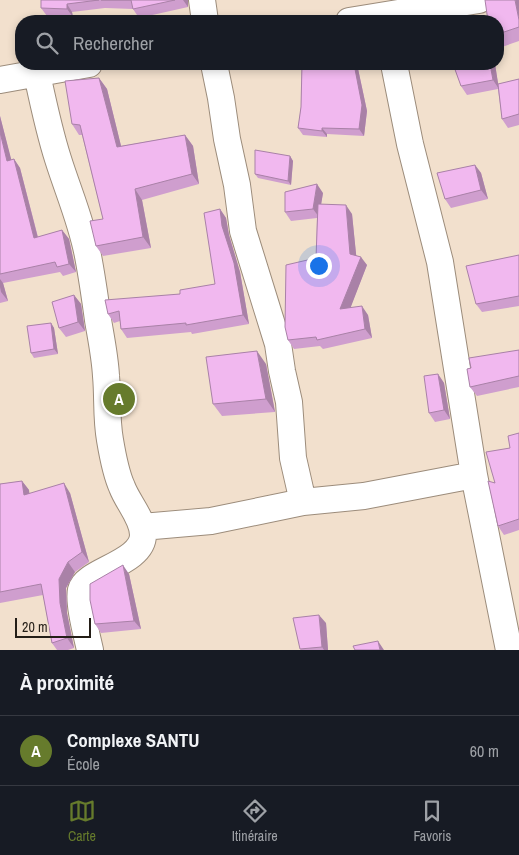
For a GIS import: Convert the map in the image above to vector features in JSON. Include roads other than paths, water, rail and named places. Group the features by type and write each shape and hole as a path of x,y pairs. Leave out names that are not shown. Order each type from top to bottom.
{"street":[{"path":"202,0 205,15"},
{"path":"384,13 479,0"},
{"path":"0,80 58,70"},
{"path":"215,70 237,185 243,231 278,344 289,402 294,458 303,502"},
{"path":"395,70 410,144 440,262 474,475 509,650"},
{"path":"38,74 57,158 88,254 104,353 108,393 107,422 110,442 121,486 142,527 143,538 141,545 122,561 83,584 80,598 86,648"},
{"path":"142,527 211,521 303,502 364,496 474,475"}],"place":[{"name":"Complexe SANTU","path":"119,399"}]}
